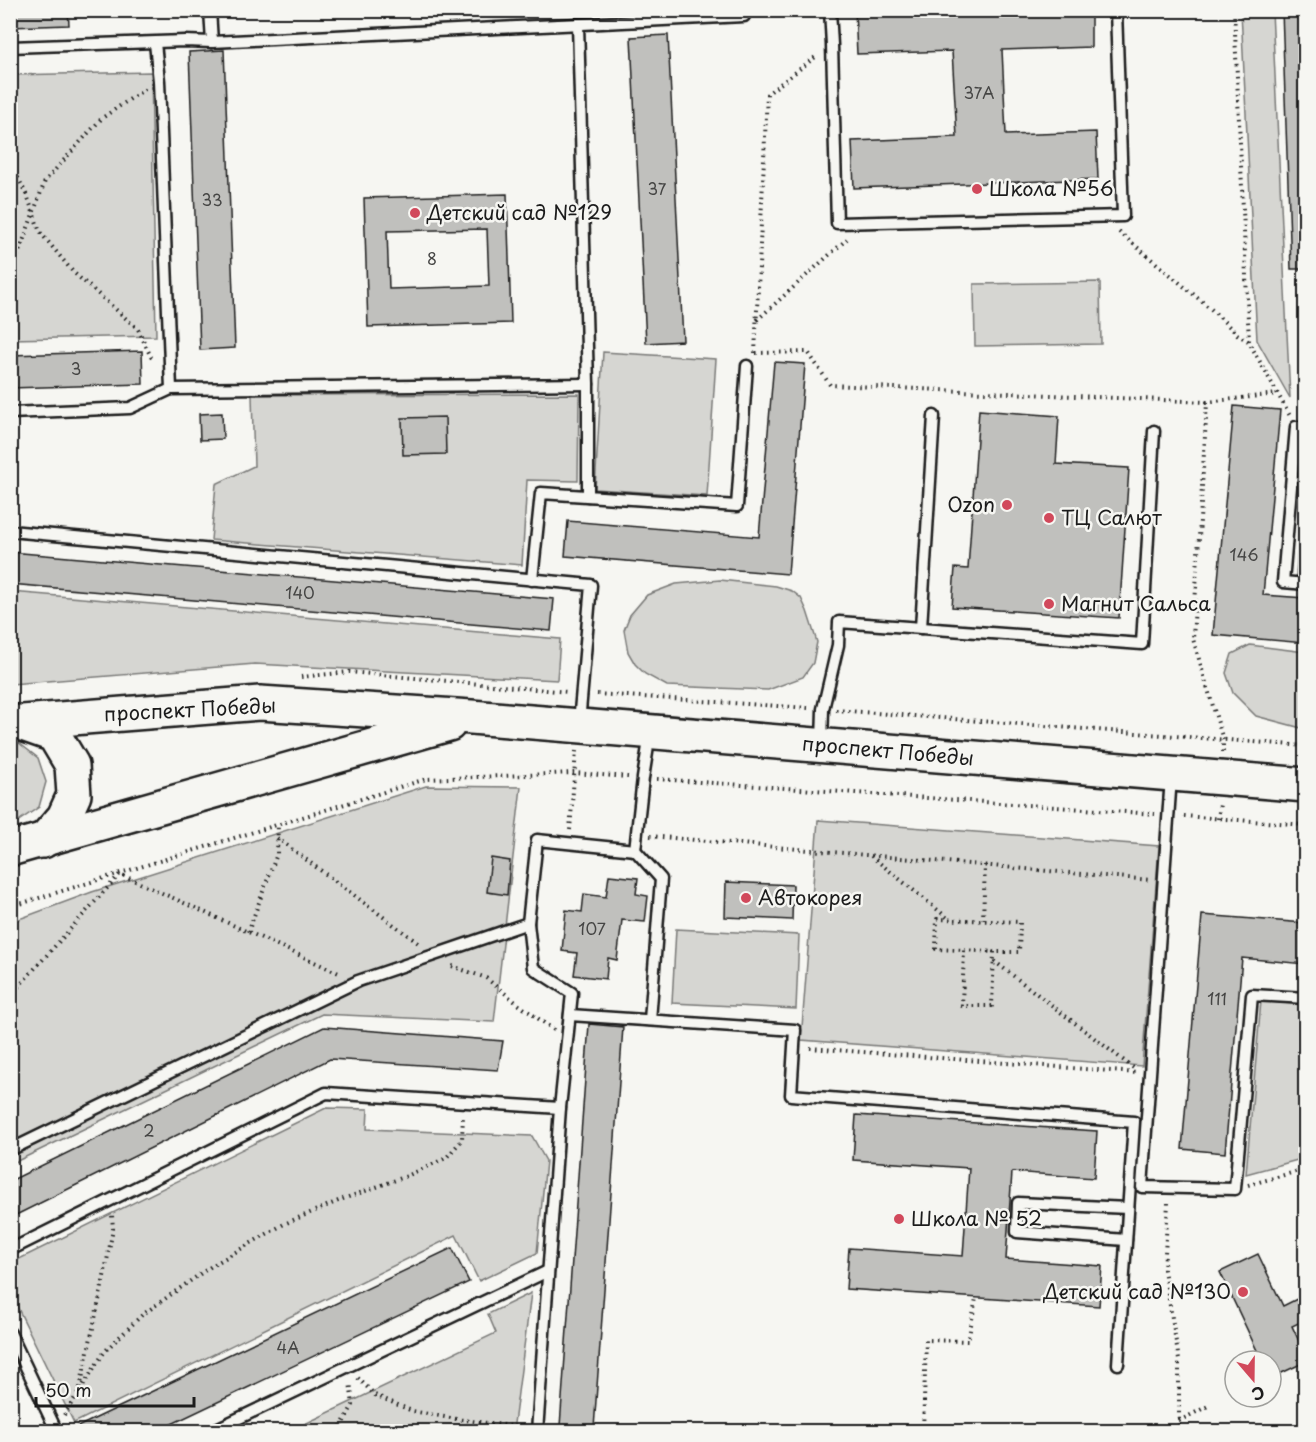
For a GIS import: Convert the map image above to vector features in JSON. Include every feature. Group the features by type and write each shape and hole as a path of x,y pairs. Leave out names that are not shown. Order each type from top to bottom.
{"main road":[{"name":"проспект Победы","path":"14,723 260,703 471,717 1305,785"},
{"name":"проспект Победы","path":"10,849 471,717"},
{"path":"14,723 54,735 72,765 74,795 64,817 43,841"}],"lane":[{"path":"210,10 212,42"},
{"path":"10,47 212,42 744,16 744,10"},
{"path":"830,10 837,223 1123,216 1116,10"},
{"path":"578,24 588,384 588,496"},
{"path":"155,43 159,81 171,389"},
{"path":"532,580 542,493 737,506 747,366"},
{"path":"10,413 130,408 171,389 588,384"},
{"path":"921,628 934,416"},
{"path":"1301,427 1283,582 1305,584"},
{"path":"821,746 823,709 838,645 840,622 1142,644 1154,431"},
{"path":"10,531 591,585 579,726"},
{"path":"635,850 650,732"},
{"path":"1171,774 1142,1187 1235,1189 1252,995 1305,998"},
{"path":"537,1431 560,1108 572,993 533,968 528,923 537,840 635,850 661,879 650,1020"},
{"path":"10,1150 358,981 528,923"},
{"path":"570,1015 795,1030 790,1095 1146,1124"},
{"path":"10,1250 326,1093 560,1108"},
{"path":"1118,1364 1134,1122"},
{"path":"1126,1240 1017,1232 1018,1203 1128,1208"},
{"path":"210,1431 548,1271"},
{"path":"10,1333 55,1431"}],"path":[{"path":"1234,10 1249,342 1277,394 1301,427"},
{"path":"747,366 755,353 767,94 832,45"},
{"path":"10,273 45,181 102,118 159,81"},
{"path":"10,161 40,232 73,272 138,329 151,357 170,374"},
{"path":"1100,217 1249,342"},
{"path":"756,320 865,222"},
{"path":"755,353 808,351 830,385 1207,402 1277,394"},
{"path":"1207,402 1193,639 1223,740 1223,779"},
{"path":"569,843 579,726"},
{"path":"248,932 277,854 278,825"},
{"path":"637,835 1164,881"},
{"path":"277,838 447,964 486,978 518,1005 567,1039"},
{"path":"870,855 950,920"},
{"path":"983,921 985,866"},
{"path":"10,996 120,874 358,981"},
{"path":"937,919 983,921 1020,922 1019,952 936,949 937,919"},
{"path":"964,950 962,1006 992,1006 994,952"},
{"path":"794,1047 1140,1073 993,961"},
{"path":"55,1431 105,1351 142,1315 213,1265 284,1224 343,1199 407,1176 446,1158 462,1140 463,1102"},
{"path":"1235,1189 1305,1169"},
{"path":"1168,1188 1164,1270 1179,1360 1179,1431"},
{"path":"79,1391 113,1229 111,1200"},
{"path":"923,1431 926,1340 968,1341 976,1298"},
{"path":"338,1431 353,1405 348,1366"},
{"path":"348,1366 375,1395 412,1411 519,1427 528,1431"},
{"path":"1179,1421 1210,1405"}],"shaded area":[{"path":"1241,11 1272,11 1290,398 1257,340"},
{"path":"151,72 156,336 11,339 11,75"},
{"path":"1100,282 1101,344 975,346 974,284"},
{"path":"603,352 716,359 707,496 595,489"},
{"path":"579,394 578,481 527,480 522,565 211,540 216,484 254,466 252,395"},
{"path":"1306,453 1305,576 1296,575"},
{"path":"720,580 776,586 792,591 801,598 817,642 813,663 803,677 768,690 667,686 645,674 635,664 628,652 624,630 630,615 647,595 676,584"},
{"path":"11,592 560,639 557,680 255,664 11,684"},
{"path":"1250,645 1305,652 1305,729 1256,716 1233,693 1226,673 1232,654"},
{"path":"19,743 38,758 46,782 39,807 11,826 11,744"},
{"path":"426,786 521,787 494,1022 322,1014 11,1164 11,922 92,892"},
{"path":"818,820 1159,846 1142,1066 801,1040"},
{"path":"676,929 799,935 796,1009 672,1003"},
{"path":"1261,1001 1305,1005 1305,1158 1246,1174"},
{"path":"326,1108 368,1109 367,1129 532,1136 546,1161 537,1253 479,1281 456,1235 74,1423 11,1294 11,1263"},
{"path":"531,1293 513,1431 290,1431 496,1333 488,1314"}],"building":[{"path":"10,10 68,10 69,25 10,27"},
{"path":"855,10 1091,10 1091,47 1002,50 1006,135 1096,132 1098,179 854,188 852,141 957,137 952,51 857,54"},
{"path":"1282,10 1305,10 1305,269 1291,269"},
{"path":"668,35 683,341 646,343 631,37"},
{"path":"224,50 235,348 200,350 189,52"},
{"path":"507,194 511,323 368,327 364,198","holes":["487,229 489,286 389,289 387,231"]},
{"path":"142,351 143,384 10,388 10,355"},
{"path":"774,362 805,364 788,574 565,556 568,521 759,537"},
{"path":"1234,406 1280,410 1263,595 1305,598 1305,643 1213,635"},
{"name":"ТЦ Салют","path":"979,410 1059,416 1056,464 1129,468 1119,618 952,607 955,568 968,569"},
{"path":"222,413 223,439 200,440 199,414"},
{"path":"445,417 446,454 403,455 402,418"},
{"path":"10,552 554,599 551,631 10,584"},
{"path":"491,858 510,861 507,895 487,892"},
{"path":"609,875 638,878 636,894 648,896 645,922 622,920 617,960 608,958 606,979 574,975 577,953 562,951 566,910 582,912 584,894 606,897"},
{"path":"726,882 793,885 792,920 725,917"},
{"path":"1202,915 1305,923 1305,964 1242,958 1225,1153 1182,1149"},
{"path":"589,1024 623,1027 594,1428 560,1426"},
{"path":"324,1027 503,1041 498,1070 330,1059 10,1218 10,1181"},
{"path":"856,1115 1097,1131 1094,1178 1012,1172 1006,1259 1102,1266 1099,1306 846,1289 849,1248 963,1256 969,1168 853,1160"},
{"path":"452,1248 469,1282 157,1431 69,1431"},
{"path":"1258,1254 1283,1306 1305,1295 1305,1320 1292,1326 1305,1354 1305,1362 1283,1372 1283,1349 1256,1349 1220,1272"}],"place":[{"name":"Школа №56","path":"977,189"},
{"name":"Детский сад №129","path":"415,213"},
{"name":"Ozon","path":"1007,505"},
{"name":"ТЦ Салют","path":"1049,518"},
{"name":"Магнит Сальса","path":"1049,604"},
{"name":"Автокорея","path":"746,898"},
{"name":"Школа № 52","path":"899,1219"},
{"name":"Детский сад №130","path":"1243,1292"}]}
